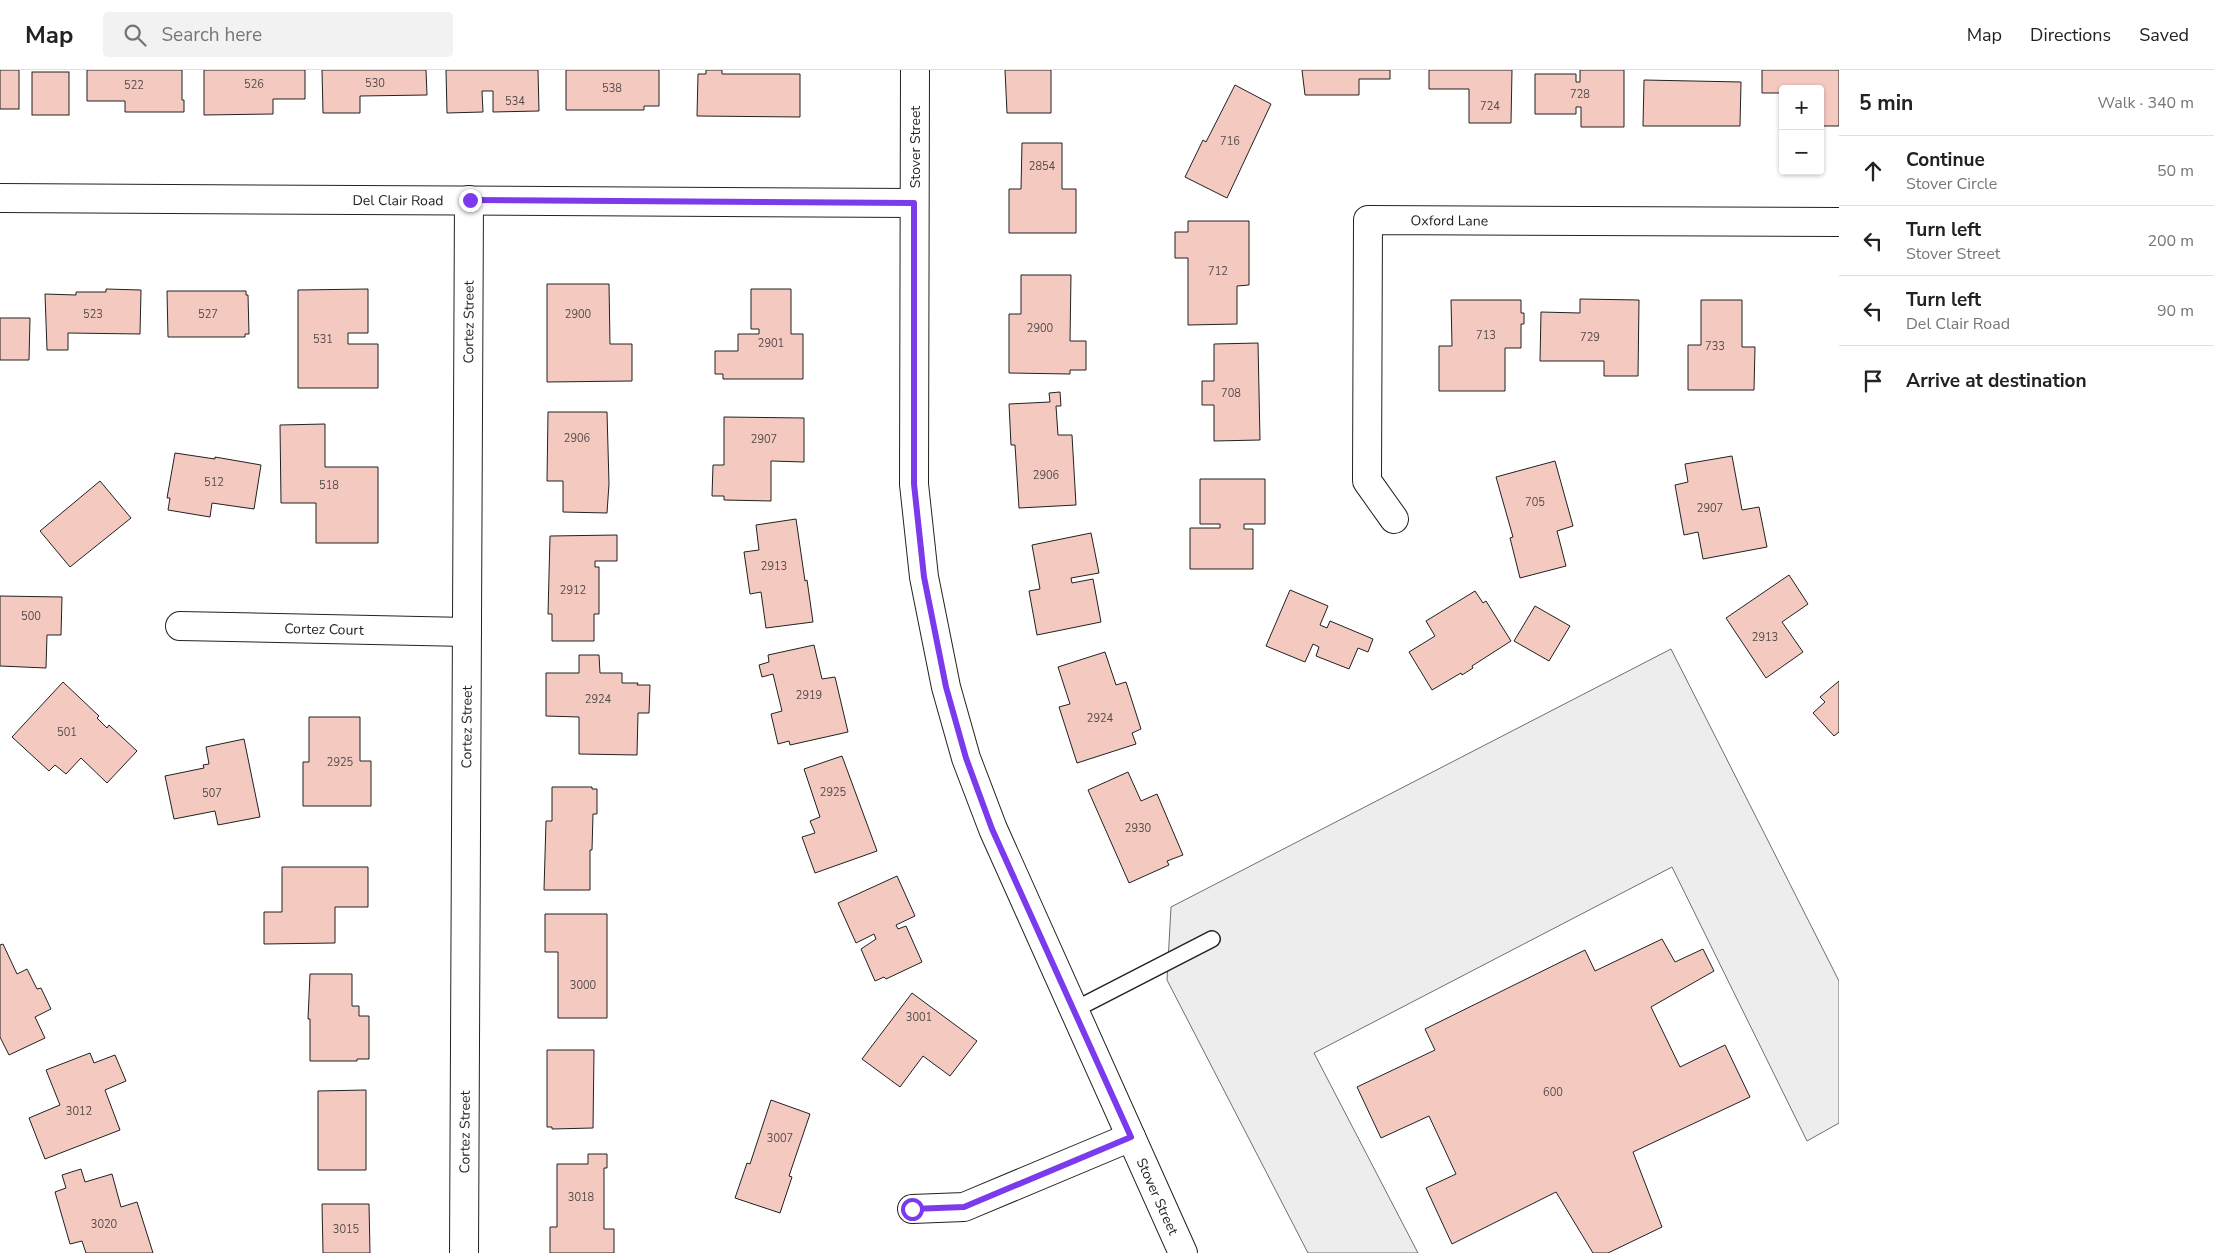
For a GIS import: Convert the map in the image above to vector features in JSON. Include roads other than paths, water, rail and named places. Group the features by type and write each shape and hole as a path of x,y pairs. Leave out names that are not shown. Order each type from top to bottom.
{"street":[{"name":"Stover Street","path":"915,70 914,484 924,577 946,687 966,758 992,829 1183,1253"},
{"name":"Del Clair Road","path":"0,198 914,203"},
{"name":"Cortez Street","path":"464,1253 470,200"},
{"name":"Oxford Lane","path":"1394,519 1367,481 1368,220 1839,222"},
{"name":"Cortez Court","path":"180,626 467,632"},
{"path":"912,1209 964,1207 1131,1137"}],"lane":[{"path":"1074,1010 1212,939"}]}
